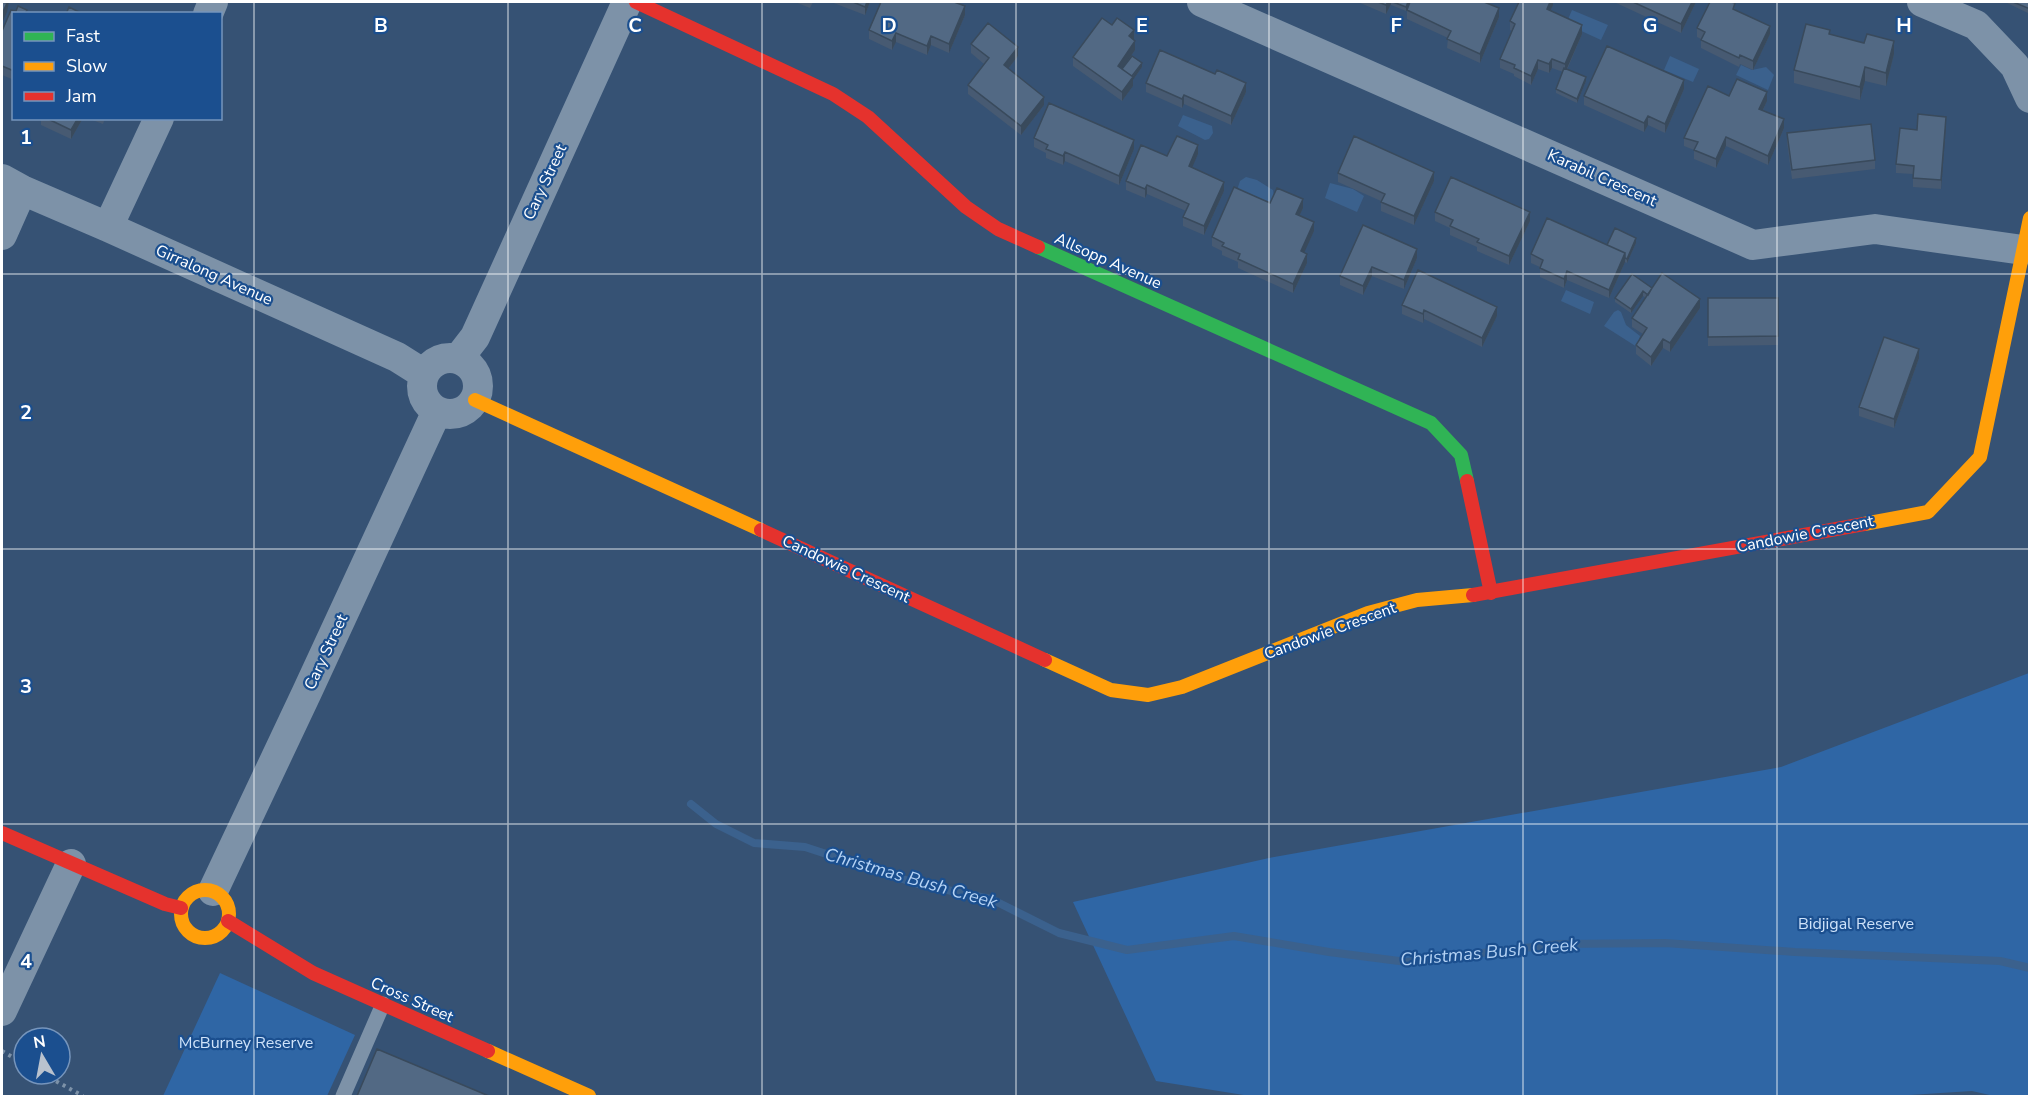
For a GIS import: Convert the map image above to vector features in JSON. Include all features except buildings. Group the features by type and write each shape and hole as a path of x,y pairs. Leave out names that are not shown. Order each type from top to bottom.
{"street":[{"name":"Cary Street","path":"458,359 474,337 627,2"},
{"name":"Allsopp Avenue","path":"636,2 833,94 868,117 966,207 998,230 1431,423 1461,455 1491,593"},
{"name":"Karabil Crescent","path":"1202,2 1754,245 1875,228 2023,250"},
{"path":"1922,2 1976,25 2015,66 2030,98"},
{"path":"108,227 158,120"},
{"path":"2,235 12,185"},
{"name":"Girralong Avenue","path":"12,185 397,357 424,374"},
{"name":"Candowie Crescent","path":"475,400 1111,690 1148,695 1182,687 1368,613 1417,600 1491,593 1929,512 1980,457 2030,218"},
{"path":"444,358 466,362 473,369 478,381 475,400 459,413 444,414 437,411 426,402 422,391 424,374 432,364 444,358"},
{"name":"Cary Street","path":"213,891 308,692 437,411"},
{"path":"2,833 165,904 181,908"},
{"path":"2,1011 71,864"},
{"path":"205,889 213,891 220,894 228,906 228,921 218,934 202,938 187,931 183,924 181,908 184,900 190,894 205,889"},
{"name":"Cross Street","path":"228,921 313,973 382,1004 553,1089 589,1096"}],"lane":[{"path":"343,1096 382,1004"}],"path":[{"path":"65,1086 83,1096"}],"green space":[{"name":"Bidjigal Reserve","path":"2029,673 2029,1096 1994,1096 1972,1091 1894,1096 1250,1096 1156,1081 1073,902 1269,858 1781,767"},
{"name":"McBurney Reserve","path":"220,973 355,1035 327,1096 163,1096"}],"shaded area":[{"path":"1572,10 1608,25 1601,40 1566,24"},
{"path":"1670,56 1699,69 1693,82 1664,70"},
{"path":"1741,65 1752,70 1766,67 1774,75 1768,90 1736,75"},
{"path":"1183,115 1212,126 1213,133 1209,139 1205,140 1178,126"},
{"path":"1246,177 1257,180 1273,190 1274,197 1271,202 1240,193 1238,187 1240,181"},
{"path":"1330,183 1353,189 1364,196 1357,212 1325,198"},
{"path":"1566,290 1594,302 1590,314 1561,301"},
{"path":"1618,310 1626,325 1640,336 1637,347 1604,326"}],"waterway":[{"name":"Christmas Bush Creek","path":"691,804 716,824 754,843 805,847 918,884 991,899 1059,933 1127,950 1234,936 1407,962 1558,944 1665,943 1795,952 2000,961 2030,968"}],"traffic: fast":[{"path":"1038,247 1431,423 1461,455 1467,481"}],"traffic: slow":[{"path":"1864,524 1928,512 1980,457 2030,218"},
{"path":"475,400 761,530"},
{"path":"1045,660 1111,690 1148,695 1182,687 1368,613 1417,600 1473,595"},
{"path":"200,890 210,890 222,897 229,909 229,914 229,919 222,931 210,938 200,938 185,927 181,919 181,909 192,894 200,890"},
{"path":"488,1051 589,1096"}],"traffic: jam":[{"path":"636,2 833,94 868,117 966,207 998,229 1038,247"},
{"path":"1467,481 1491,593"},
{"path":"1473,595 1864,524"},
{"path":"761,530 1045,660"},
{"path":"2,833 165,904 181,908"},
{"path":"228,921 313,973 488,1051"}]}
